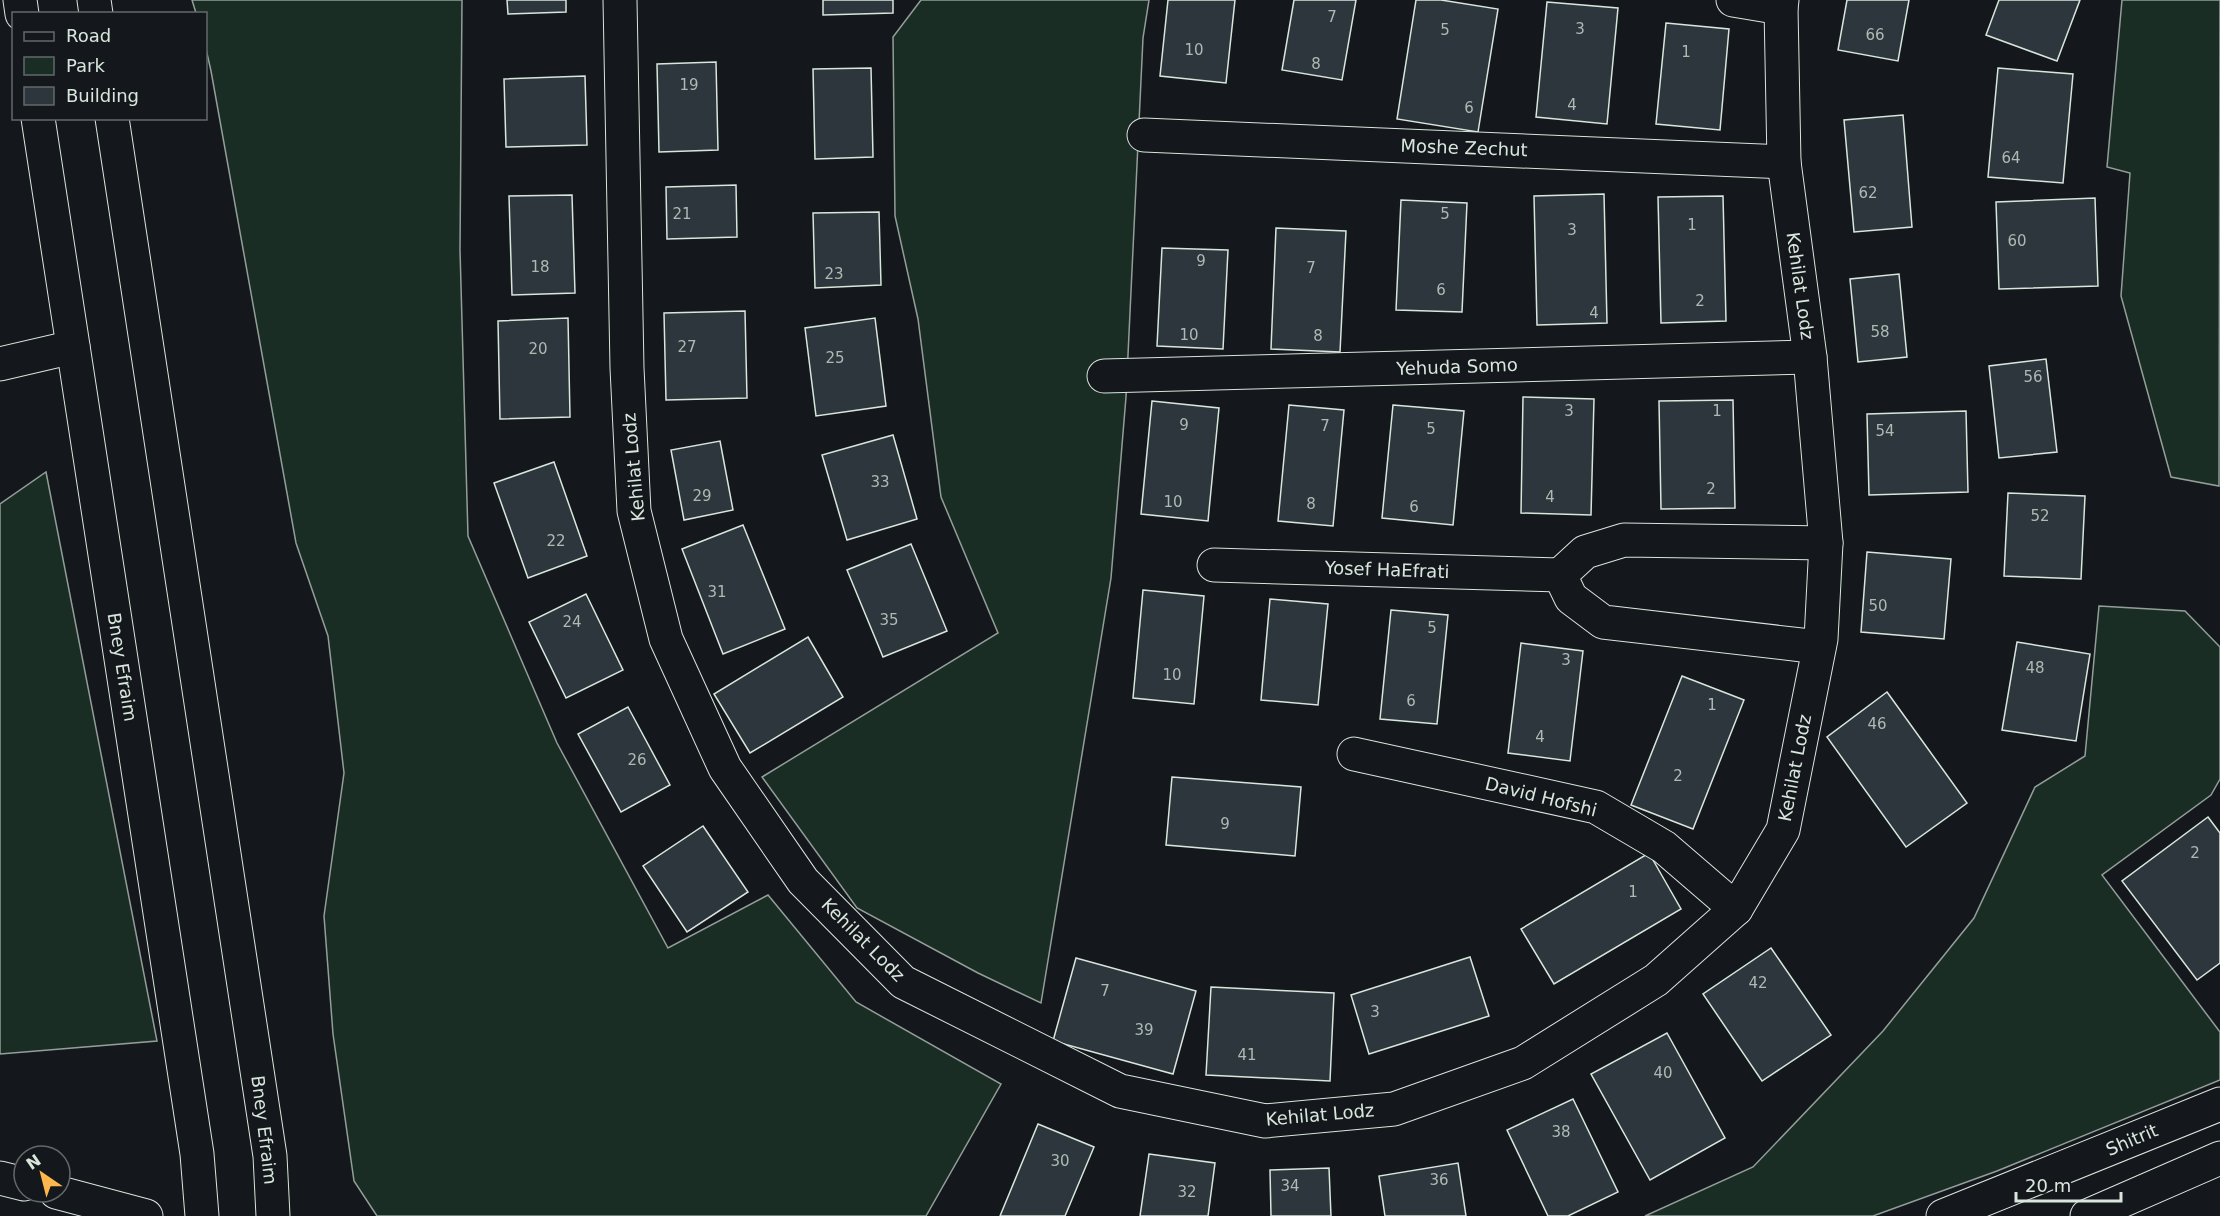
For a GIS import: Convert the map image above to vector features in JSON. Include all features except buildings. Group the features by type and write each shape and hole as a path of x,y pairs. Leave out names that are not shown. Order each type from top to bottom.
{"street":[{"name":"Kehilat Lodz","path":"620,0 627,368 634,511 666,639 724,768 803,881 903,982 1120,1091 1265,1121 1394,1109 1523,1063 1656,980 1736,909 1783,830 1819,648 1826,543 1810,357 1784,162 1782,4"},
{"path":"1733,0 1782,4"},
{"name":"Bney Efraim","path":"38,120 197,1154 202,1216"},
{"name":"Bney Efraim","path":"112,120 268,1144 273,1216"},
{"name":"Moshe Zechut","path":"1144,135 1784,162"},
{"path":"0,364 73,346"},
{"name":"Yehuda Somo","path":"1104,376 1810,357"},
{"path":"1819,648 1603,622 1571,598 1560,575 1586,552 1624,540 1826,543"},
{"name":"Yosef HaEfrati","path":"1214,565 1560,575"},
{"name":"David Hofshi","path":"1354,754 1596,807 1664,847 1736,909"},
{"name":"Shitrit","path":"1943,1216 2220,1104"},
{"path":"2087,1216 2220,1158"},
{"path":"72,1196 146,1216"}],"green space":[{"path":"192,0 462,0 460,250 468,536 557,743 668,948 768,895 856,1002 1001,1084 926,1216 377,1216 354,1181 333,1034 324,916 344,773 328,636 296,543 207,53 207,12 196,12"},
{"path":"921,0 1149,0 1143,38 1126,397 1111,578 1041,1003 978,973 857,908 762,777 998,633 941,497 918,319 895,216 893,37"},
{"path":"2122,0 2220,0 2219,486 2171,477 2121,296 2130,173 2107,167"},
{"path":"46,472 157,1041 0,1054 0,504"},
{"path":"2099,606 2185,611 2220,647 2220,779 2211,795 2102,875 2220,1032 2220,1080 1997,1171 1873,1216 1645,1216 1753,1167 1883,1031 1974,918 2035,787 2085,756"}]}
